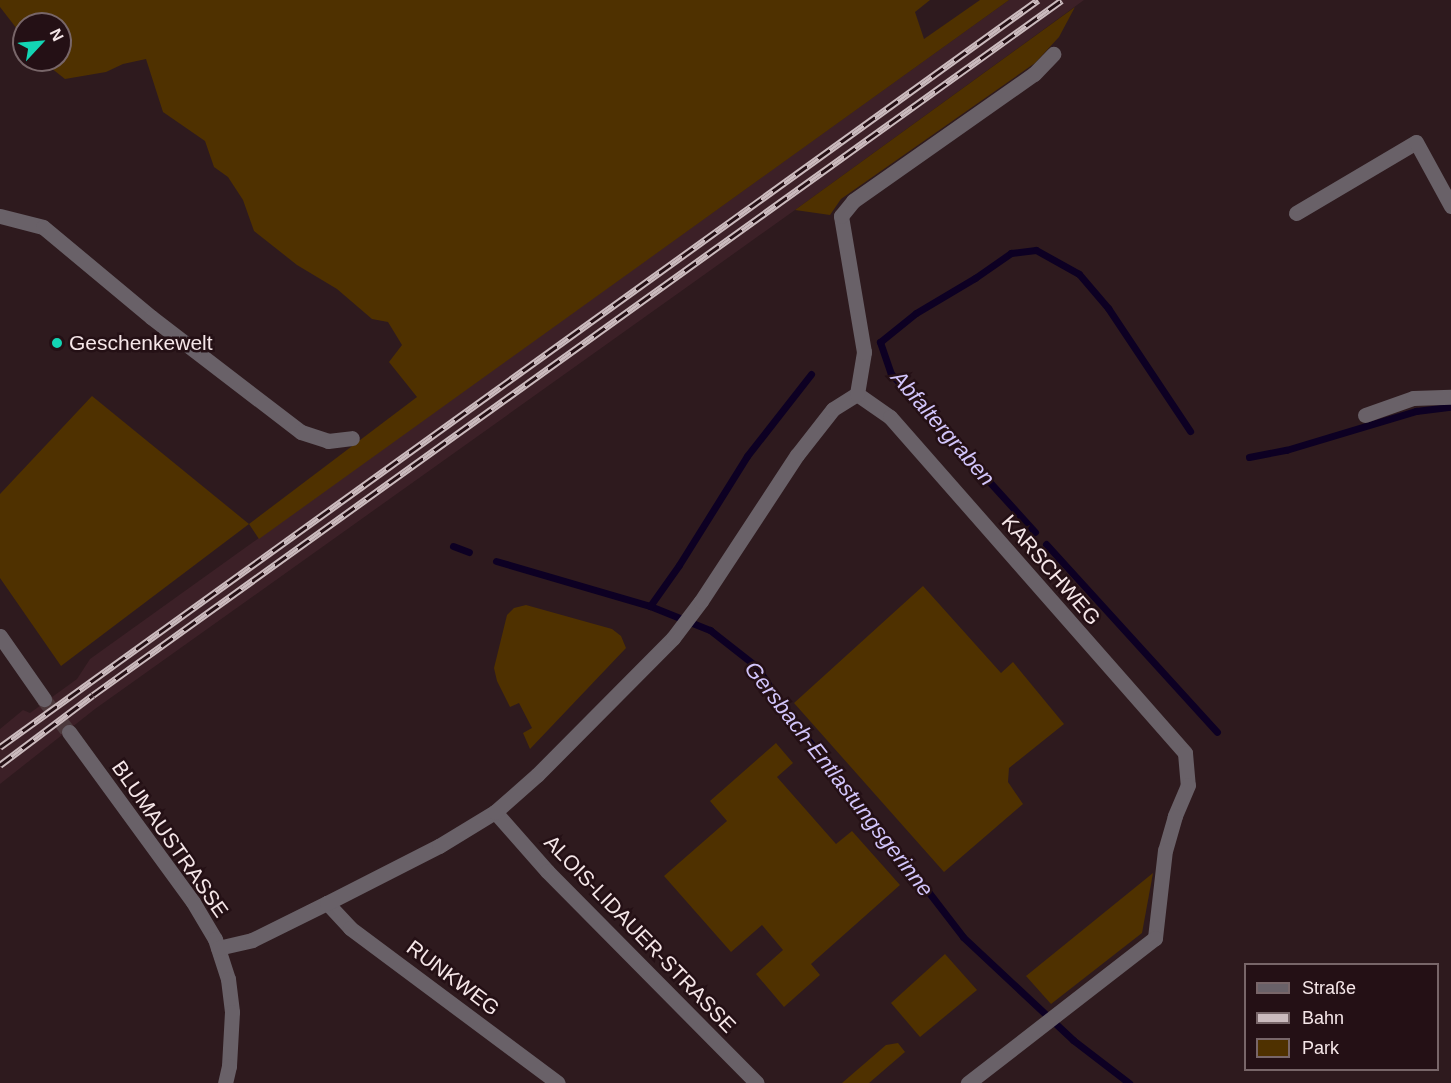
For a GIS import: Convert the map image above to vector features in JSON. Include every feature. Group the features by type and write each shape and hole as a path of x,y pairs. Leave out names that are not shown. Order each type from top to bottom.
{"street":[{"path":"218,948 252,940 439,846 495,812 537,775 673,638 701,601 797,454 833,409 857,394 864,352 841,216 853,201 1035,74 1053,54"},
{"path":"1296,213 1416,142 1451,206"},
{"path":"0,216 43,227 151,316 301,432 328,441 352,438"},
{"name":"KARSCHWEG","path":"857,394 890,417 1185,753 1188,785 1174,816 1165,850 1155,938 968,1083"},
{"path":"1365,415 1413,398 1451,397"},
{"path":"0,636 44,699"},
{"name":"BLUMAUSTRASSE","path":"69,732 193,902 210,929 228,979 232,1012 230,1060 225,1083"},
{"name":"ALOIS-LIDAUER-STRASSE","path":"495,812 547,871 757,1083"},
{"name":"RUNKWEG","path":"327,903 350,928 558,1083"}],"shaded area":[{"path":"1009,0 1084,0 795,210 95,709 0,784 0,729 23,710 30,713 77,679 90,659"}],"green space":[{"path":"0,0 930,0 915,12 924,39 980,0 1009,0 259,539 249,524 417,397 389,362 402,345 388,322 372,319 337,289 297,265 254,231 243,200 228,177 214,167 205,141 163,112 146,59 123,64 106,72 65,79 56,72 72,72 72,12 12,12 12,22 0,7"},
{"path":"1075,7 1059,37 1035,63 841,199 830,215 795,210"},
{"path":"92,396 249,524 61,666 0,578 0,494"},
{"path":"923,586 1001,673 1013,662 1064,724 1009,768 1008,782 1023,804 944,872 794,703"},
{"path":"526,605 612,629 621,636 626,648 530,749 523,733 532,728 519,703 510,707 497,681 494,668 507,615 514,608"},
{"path":"776,743 793,763 777,777 836,844 852,831 900,885 811,964 820,975 784,1007 756,974 783,950 762,925 731,952 664,876 727,821 710,801"},
{"path":"1153,873 1142,933 1051,1004 1026,976"},
{"path":"945,954 977,990 920,1037 891,1003"},
{"path":"898,1043 905,1052 869,1083 842,1083 886,1045"}],"waterway":[{"name":"Abfaltergraben","path":"1035,532 891,374 880,342 916,313 975,278 1011,253 1036,250 1079,274 1108,308 1190,431"},
{"name":"Abfaltergraben","path":"650,606 679,565 747,456 811,374"},
{"name":"Abfaltergraben","path":"1249,457 1286,450 1416,411 1451,407"},
{"name":"Abfaltergraben","path":"1046,544 1217,732"},
{"name":"Gersbach-Entlastungsgerinne","path":"453,546 469,552"},
{"name":"Gersbach-Entlastungsgerinne","path":"496,561 650,606 710,630 757,667 790,718 863,807 963,937 1073,1040 1129,1083"}],"tunnel":[{"path":"44,699 69,732"}],"railway":[{"path":"0,747 1038,0"},
{"path":"0,765 93,695 1062,0"}],"place":[{"name":"Geschenkewelt","path":"57,343"}]}
